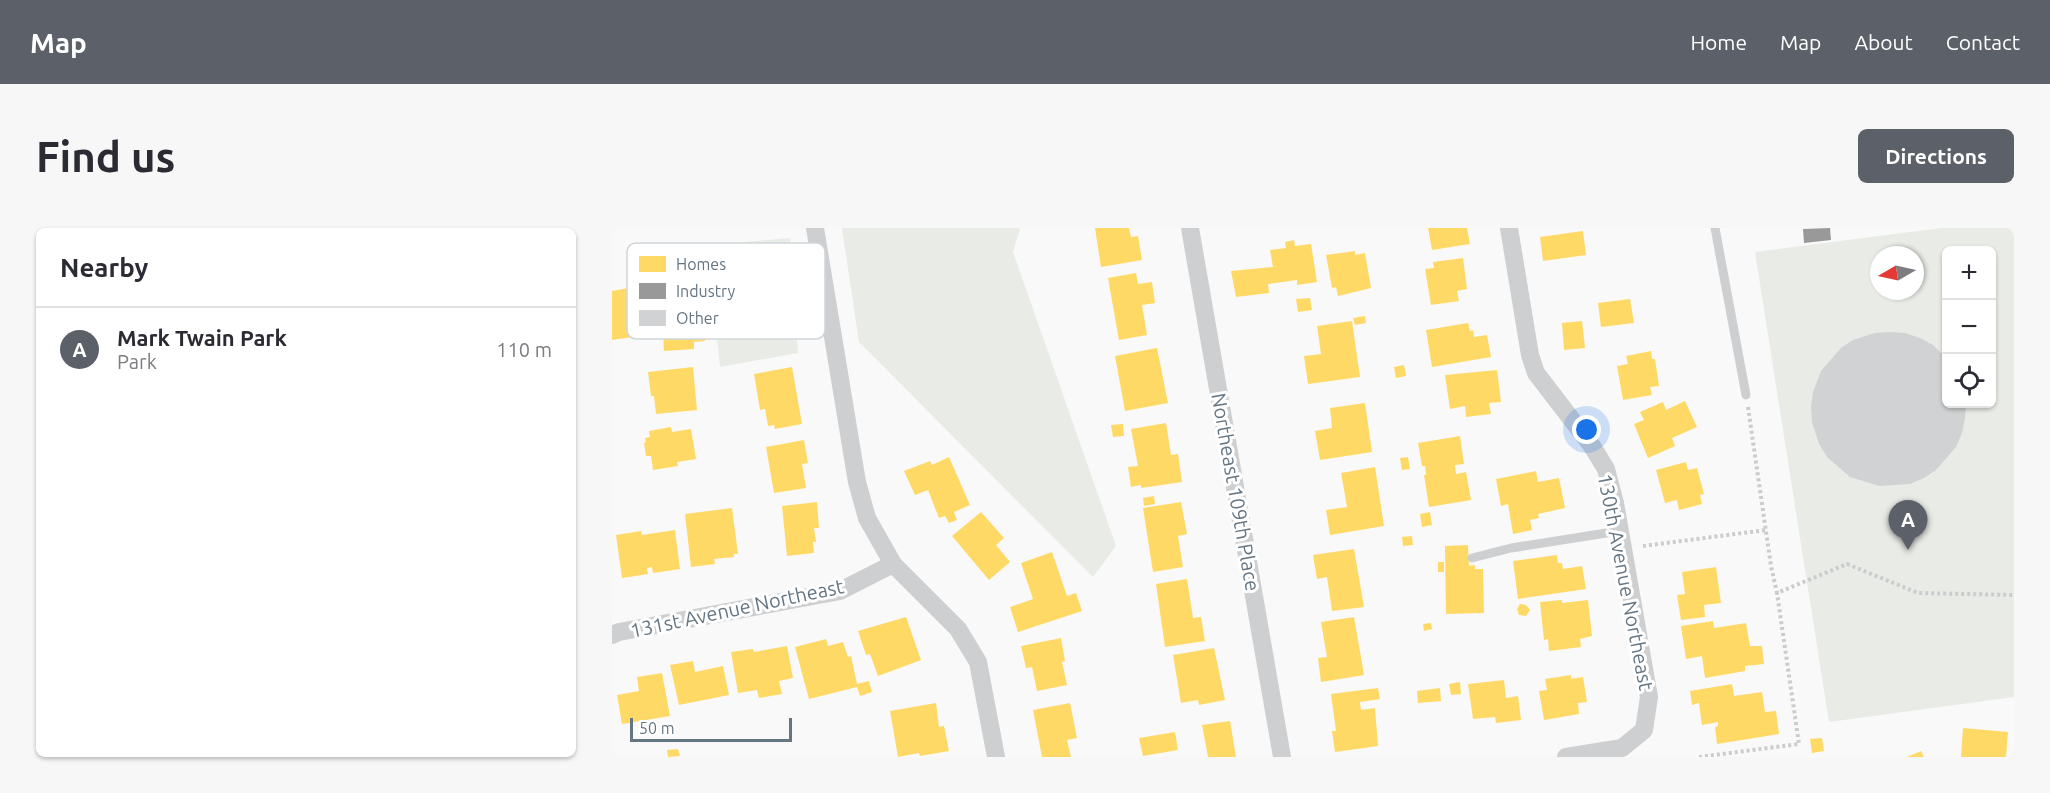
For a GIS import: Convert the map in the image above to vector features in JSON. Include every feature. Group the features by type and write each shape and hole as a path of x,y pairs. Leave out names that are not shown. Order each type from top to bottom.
{"street":[{"path":"815,228 817,243"},
{"name":"Northeast 109th Place","path":"1190,228 1282,757"},
{"name":"130th Avenue Northeast","path":"1509,228 1530,355 1536,373 1592,446 1606,469 1649,697 1644,730 1622,748 1566,757"},
{"path":"825,288 857,482 867,518 893,564 958,629 978,662 996,757"},
{"name":"131st Avenue Northeast","path":"612,635 840,591 893,564"}],"lane":[{"path":"1715,228 1746,395"},
{"path":"1472,558 1510,548 1619,531"}],"path":[{"path":"1699,757 1799,744 1746,395"},
{"path":"1643,546 1766,530"},
{"path":"1777,593 1847,564 1918,593 2014,595"}],"shaded area":[{"path":"842,228 1020,228 1013,252 1116,546 1093,577 859,342"},
{"path":"1941,228 2014,228 2014,697 1829,722 1755,252"},
{"path":"790,238 790,243 735,243"},
{"path":"717,339 797,339 798,353 720,367"}],"building: Homes":[{"path":"1095,228 1129,228 1131,237 1138,236 1142,260 1101,267"},
{"path":"1428,228 1467,228 1470,244 1432,250"},
{"path":"1583,231 1586,255 1543,261 1540,237"},
{"path":"1294,240 1295,246 1311,244 1317,282 1297,285 1297,280 1268,284 1269,293 1236,297 1231,271 1273,267 1270,250 1286,248 1285,242"},
{"path":"1355,251 1355,255 1365,253 1371,288 1338,296 1336,287 1332,288 1326,255"},
{"path":"1463,258 1467,289 1457,291 1459,301 1431,305 1425,269 1434,268 1433,262"},
{"path":"1136,273 1138,284 1152,282 1155,303 1142,305 1147,335 1119,340 1108,278"},
{"path":"627,288 627,338 612,340 612,291"},
{"path":"1310,298 1312,310 1298,312 1296,299"},
{"path":"1630,299 1634,323 1601,327 1598,303"},
{"path":"1365,316 1366,323 1355,325 1353,318"},
{"path":"1352,321 1360,377 1308,384 1304,356 1321,354 1317,326"},
{"path":"1582,321 1585,348 1564,350 1562,323"},
{"path":"1468,323 1470,331 1473,330 1474,337 1487,335 1491,357 1432,367 1426,330"},
{"path":"663,339 705,339 705,341 694,342 694,349 664,351"},
{"path":"1157,348 1168,403 1125,411 1115,356"},
{"path":"1651,351 1652,359 1655,359 1659,386 1650,387 1652,395 1623,400 1617,366 1628,364 1626,356"},
{"path":"1404,365 1406,376 1396,378 1394,367"},
{"path":"693,367 697,410 656,414 648,372"},
{"path":"792,367 802,424 775,429 774,425 768,426 765,409 760,410 754,374"},
{"path":"1497,370 1501,402 1489,403 1491,414 1466,417 1465,406 1450,409 1445,375"},
{"path":"1685,401 1697,427 1672,438 1675,446 1648,458 1634,424 1644,420 1640,412 1663,402 1666,410"},
{"path":"1365,403 1372,452 1320,460 1315,431 1332,428 1330,408"},
{"path":"1166,423 1171,455 1178,454 1182,482 1141,488 1141,485 1131,487 1128,467 1138,466 1131,429"},
{"path":"1123,424 1124,436 1113,437 1111,425"},
{"path":"671,427 672,432 691,429 696,459 677,462 678,466 653,470 651,456 646,456 645,438 650,437 649,431"},
{"path":"1460,436 1464,464 1455,465 1456,474 1466,472 1471,500 1429,507 1424,475 1426,475 1425,466 1422,466 1418,443"},
{"path":"804,440 808,463 802,464 806,488 774,493 766,447"},
{"path":"949,457 970,505 954,512 957,520 949,523 945,516 939,518 928,490 915,495 904,471 930,461 932,465"},
{"path":"1408,457 1410,469 1402,470 1400,458"},
{"path":"1686,462 1688,470 1697,468 1704,494 1700,495 1702,504 1679,510 1677,500 1665,503 1656,470"},
{"path":"1375,467 1384,526 1330,535 1326,510 1347,507 1341,473"},
{"path":"1536,471 1538,482 1559,478 1565,508 1538,514 1539,518 1530,520 1532,530 1513,534 1508,504 1501,506 1496,479"},
{"path":"1154,496 1155,504 1144,506 1143,498"},
{"path":"817,502 819,528 814,528 816,542 813,542 814,553 787,556 782,506"},
{"path":"1181,502 1187,534 1178,536 1183,567 1153,572 1143,508"},
{"path":"732,508 738,554 734,554 734,557 714,559 715,564 691,567 685,514"},
{"path":"981,512 1004,538 996,545 1010,562 989,580 952,536"},
{"path":"1430,512 1432,525 1422,527 1420,514"},
{"path":"675,530 680,569 653,573 652,567 647,568 648,574 622,578 616,535 641,531 642,535"},
{"path":"1412,536 1413,545 1403,546 1402,537"},
{"path":"1468,545 1469,566 1475,565 1475,569 1483,569 1484,613 1446,614 1445,546"},
{"path":"1354,549 1364,607 1332,611 1327,577 1317,579 1313,555"},
{"path":"1052,552 1067,596 1076,593 1082,611 1018,632 1010,607 1033,599 1021,563"},
{"path":"1557,555 1558,563 1562,563 1563,569 1582,566 1586,589 1518,599 1513,561"},
{"path":"1438,562 1444,562 1444,572 1438,572"},
{"path":"1716,567 1721,603 1704,605 1705,617 1681,620 1677,595 1685,594 1682,572"},
{"path":"1187,579 1193,618 1201,617 1205,641 1165,647 1156,584"},
{"path":"1562,600 1562,603 1588,600 1592,636 1580,639 1581,647 1549,651 1548,639 1544,640 1540,602"},
{"path":"1520,604 1526,605 1530,610 1526,616 1519,615 1517,609"},
{"path":"906,617 921,660 878,676 870,654 866,655 858,631"},
{"path":"1354,617 1364,675 1321,682 1318,658 1327,657 1321,622"},
{"path":"1713,621 1714,628 1746,623 1750,646 1762,646 1764,664 1745,666 1745,671 1705,678 1702,656 1686,659 1681,626"},
{"path":"1431,623 1432,629 1424,631 1423,624"},
{"path":"1061,638 1065,661 1062,662 1067,685 1037,691 1032,667 1026,668 1021,646"},
{"path":"826,639 828,646 843,642 848,657 851,656 857,684 869,681 872,692 860,696 857,687 809,699 795,647"},
{"path":"787,646 793,678 779,681 782,694 759,698 757,690 738,693 731,652 753,649 754,652"},
{"path":"1214,648 1225,700 1199,705 1198,700 1181,703 1173,655"},
{"path":"693,661 695,672 723,666 729,695 679,705 670,665"},
{"path":"662,673 670,716 622,724 617,695 639,691 637,677"},
{"path":"1571,675 1571,679 1583,677 1587,702 1578,703 1579,714 1544,720 1539,691 1547,690 1545,679"},
{"path":"1504,680 1506,698 1518,696 1521,720 1496,723 1495,717 1473,719 1468,684"},
{"path":"1460,682 1461,694 1451,695 1449,684"},
{"path":"1732,684 1734,696 1762,692 1765,712 1776,711 1779,734 1717,744 1715,727 1718,726 1718,722 1702,725 1699,703 1692,705 1690,691"},
{"path":"1378,688 1380,699 1360,702 1361,710 1375,708 1378,746 1335,752 1332,731 1336,731 1331,694"},
{"path":"1440,688 1441,701 1418,703 1417,691"},
{"path":"936,703 939,727 944,726 949,751 898,757 890,711"},
{"path":"1070,703 1077,738 1067,740 1071,757 1042,757 1033,710"},
{"path":"1230,721 1236,757 1208,757 1202,725"},
{"path":"1963,728 2008,732 2006,757 1961,757"},
{"path":"1175,732 1178,750 1143,756 1139,738"},
{"path":"1822,738 1824,751 1812,753 1810,739"},
{"path":"678,749 680,756 668,757 667,750"},
{"path":"1921,751 1924,757 1907,757"}],"building: Industry":[{"path":"1830,228 1831,240 1804,243 1803,229"}],"building: Other":[{"path":"1875,333 1905,333 1933,345 1942,354 1942,408 1966,408 1962,433 1956,447 1936,470 1910,484 1879,486 1850,477 1827,457 1819,444 1812,422 1813,392 1821,371 1841,348 1853,340"}],"place":[{"name":"Mark Twain Park","path":"1908,550"}]}
